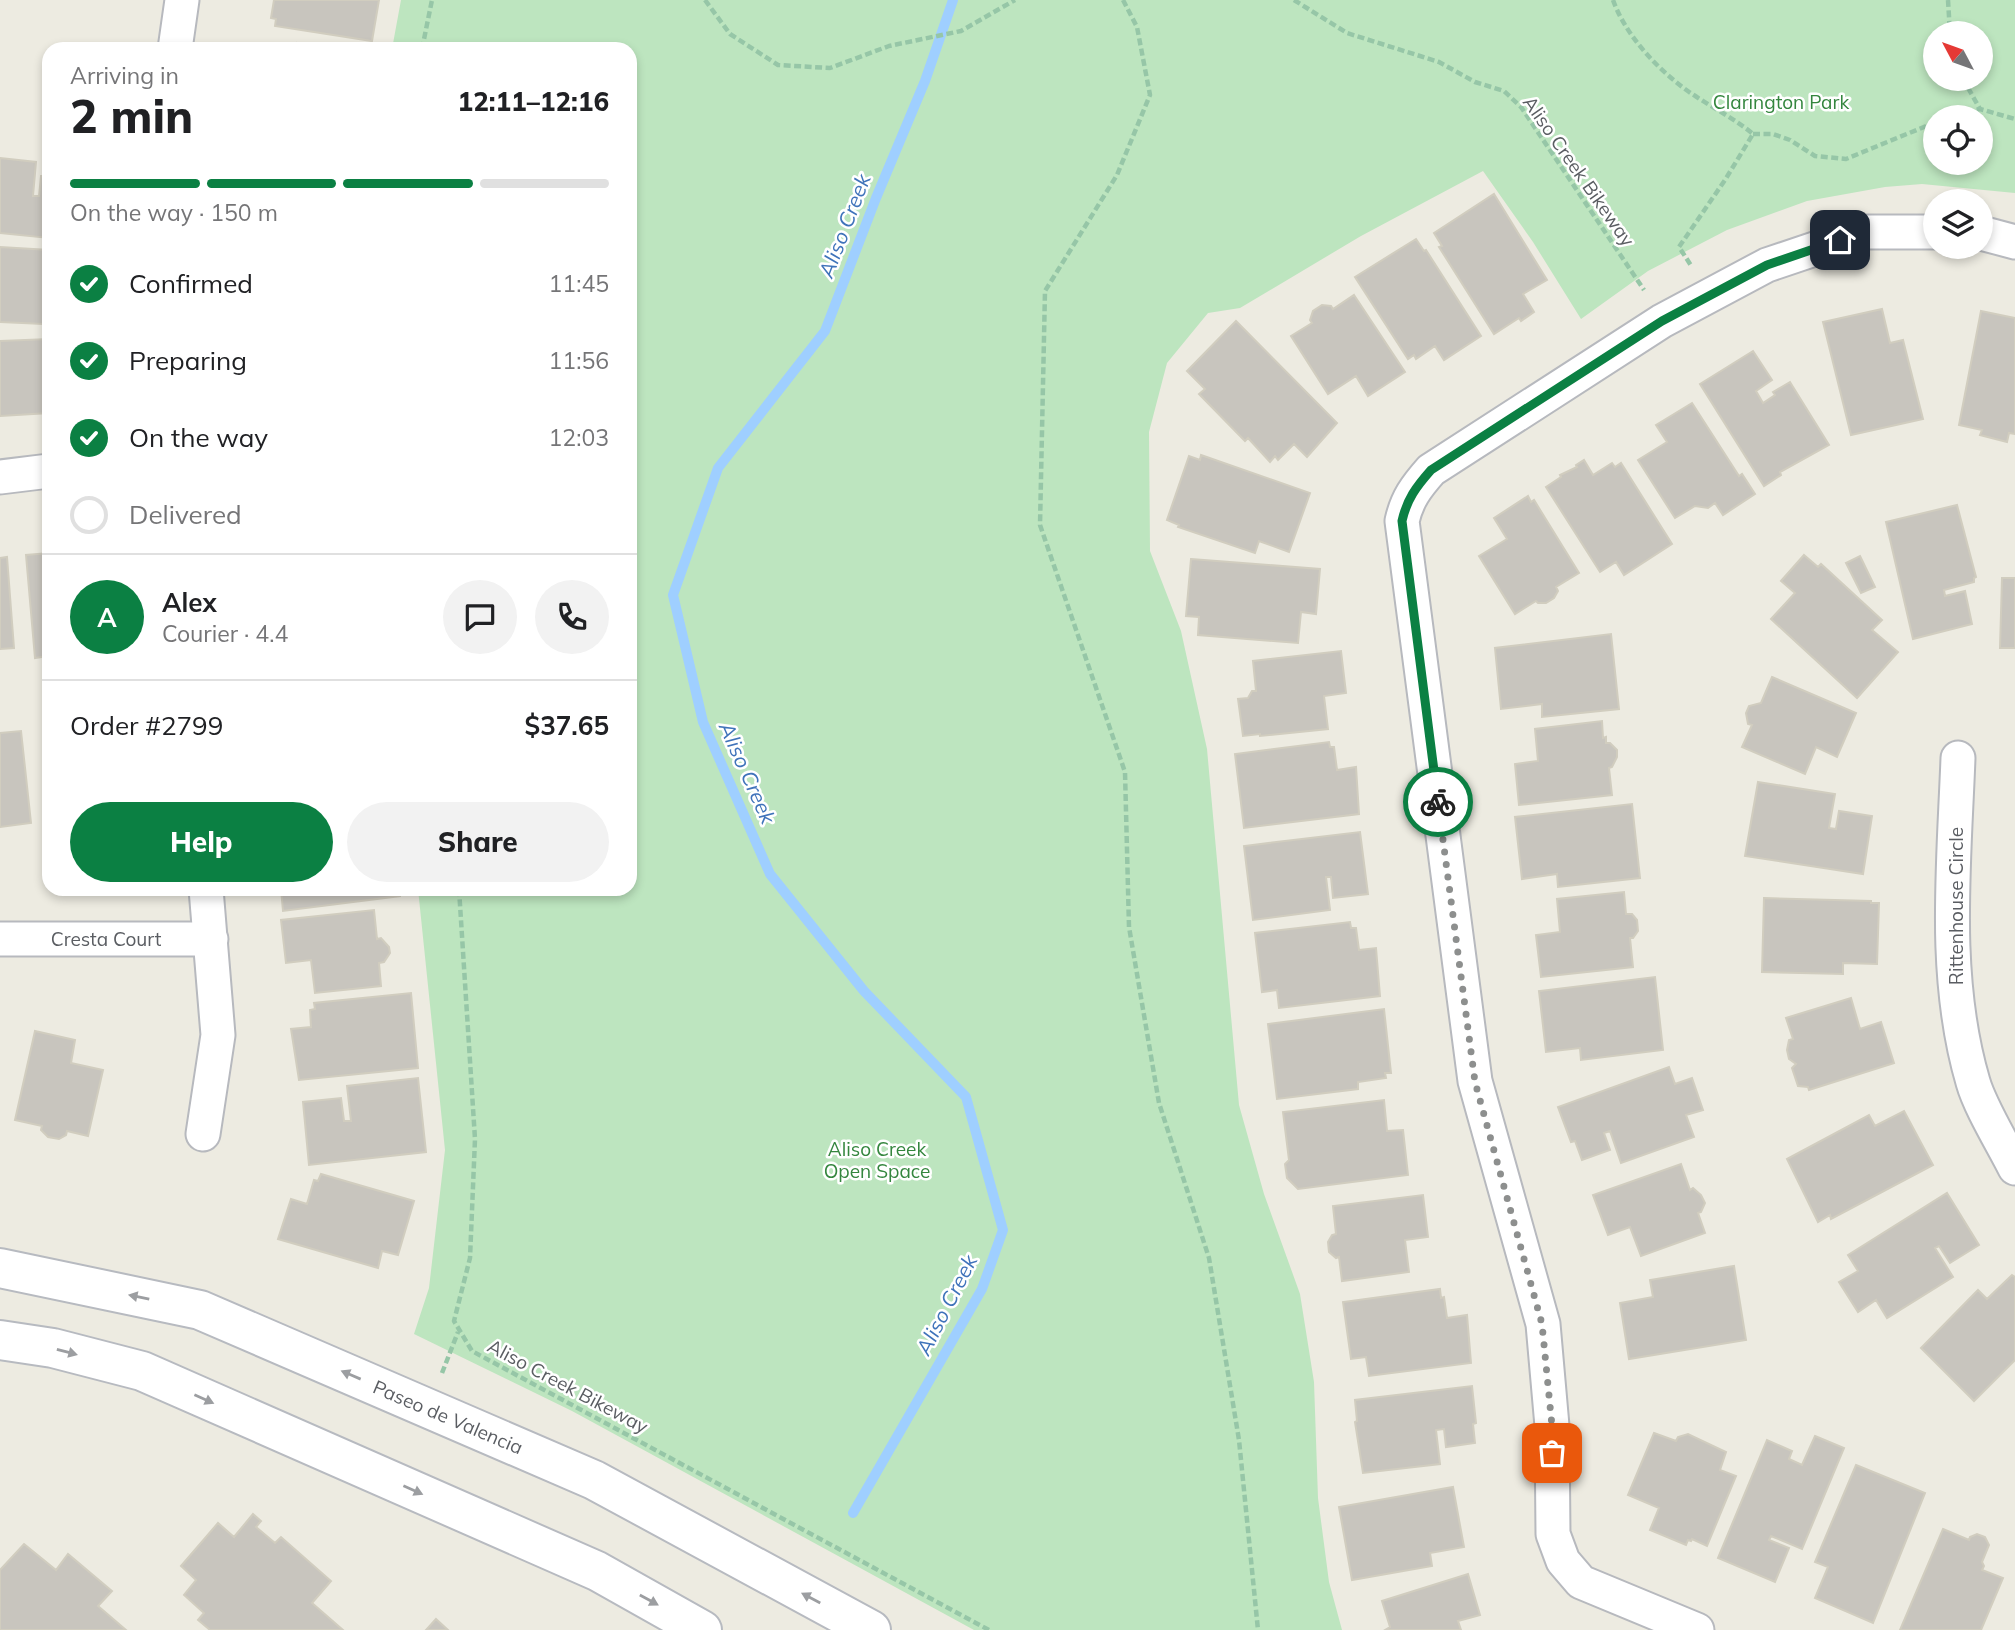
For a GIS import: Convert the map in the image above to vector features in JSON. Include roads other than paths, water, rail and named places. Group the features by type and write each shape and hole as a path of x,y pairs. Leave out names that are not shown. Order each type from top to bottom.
{"main road":[{"name":"Paseo de Valencia","path":"0,1268 200,1310 594,1480 871,1630"},
{"path":"0,1340 53,1348 142,1371 597,1571 702,1630"}],"street":[{"path":"176,42 182,0"},
{"path":"1697,1630 1581,1582 1563,1561 1553,1534 1552,1426 1542,1324 1475,1082 1402,521 1407,500 1431,470 1662,321 1767,265 1865,232 1923,232"},
{"path":"1993,236 2015,242"},
{"path":"0,477 42,472"},
{"name":"Rittenhouse Circle","path":"1958,758 1952,920 1956,998 1973,1084 2015,1168"},
{"path":"203,1134 218,1035 207,896"},
{"name":"Cresta Court","path":"0,939 211,939"}],"waterway":[{"name":"Aliso Creek","path":"853,1513 982,1289 1003,1230 966,1097 864,991 770,874 703,722 673,595 718,468 825,331 925,81 953,0"}],"park label":[{"name":"Clarington Park","path":"1781,102"},
{"name":"Aliso Creek Open Space","path":"877,1160"}]}
